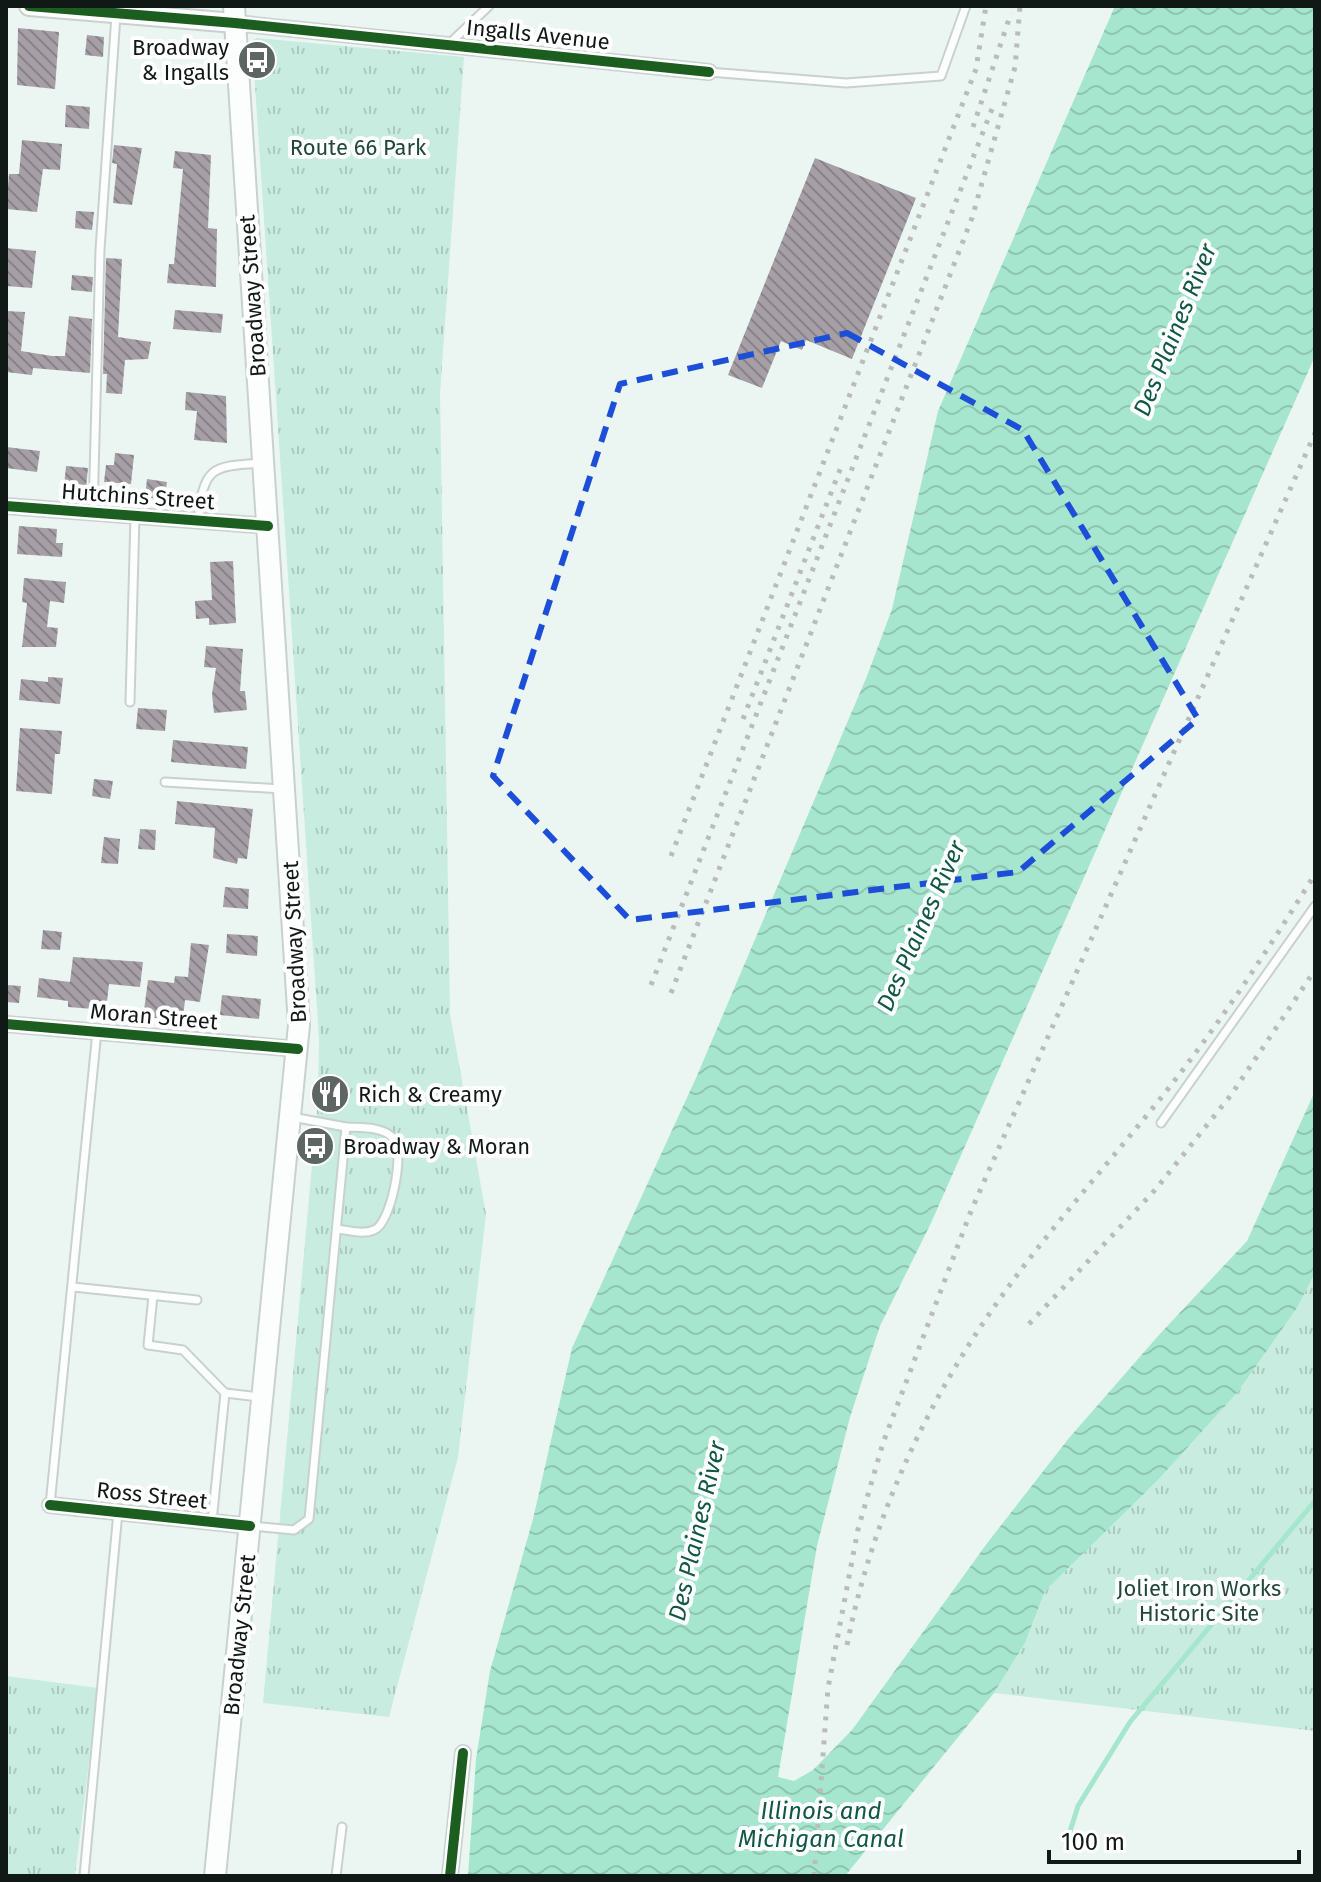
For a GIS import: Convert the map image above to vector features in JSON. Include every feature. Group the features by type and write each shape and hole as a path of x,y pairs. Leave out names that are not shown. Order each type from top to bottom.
{"main road":[{"name":"Broadway Street","path":"215,1876 298,1049 298,982 235,14"}],"street":[{"name":"Ingalls Avenue","path":"29,6 116,13 235,14 448,45 709,72"},
{"name":"Hutchins Street","path":"6,506 268,526"},
{"name":"Moran Street","path":"6,1024 298,1049"},
{"name":"Ross Street","path":"50,1505 250,1526"},
{"path":"450,1876 463,1753"}],"lane":[{"path":"448,45 489,6"},
{"path":"709,72 846,83 941,76 966,6"},
{"path":"93,513 100,250 116,13"},
{"path":"198,521 202,488 211,470 220,465 264,463"},
{"path":"130,702 135,516"},
{"path":"165,782 284,789"},
{"path":"1161,1123 1315,906"},
{"path":"50,1505 97,1031"},
{"path":"292,1117 384,1132 394,1139 399,1153 385,1222 376,1230 364,1232 337,1229"},
{"path":"250,1526 294,1530 309,1519 346,1127"},
{"path":"73,1287 197,1300"},
{"path":"153,1296 148,1345 183,1350 225,1393 263,1398"},
{"path":"212,1522 225,1393"},
{"path":"84,1876 118,1512"},
{"path":"336,1876 342,1827"}],"highlighted area":[{"path":"847,333 1023,430 1198,719 1018,872 630,920 493,776 620,384"}],"green space":[{"name":"Route 66 Park","path":"257,38 464,57 440,393 450,1014 486,1214 458,1457 389,1717 263,1703 318,1099 319,1038 252,41"},
{"name":"Joliet Iron Works Historic Site","path":"1315,1273 1315,1731 994,1693 1025,1643 1045,1591 1158,1480 1237,1393 1297,1308"},
{"path":"6,1676 98,1688 75,1876 6,1876"}],"water":[{"path":"1115,6 1315,6 1315,356 931,1223 880,1326 850,1417 817,1546 778,1777 794,1781 813,1770 852,1730 988,1542 1069,1438 1247,1241 1315,1091 1315,1273 1297,1308 1237,1393 1158,1480 1045,1591 1025,1643 994,1693 845,1876 468,1876 476,1759 490,1671 533,1519 572,1348 696,1078 867,676 892,609 938,411"}],"building":[{"path":"18,28 59,32 55,89 17,85"},
{"path":"87,35 104,37 103,57 85,55"},
{"path":"66,105 90,107 89,129 65,127"},
{"path":"22,140 62,144 60,170 43,169 37,212 6,209 9,174 19,174"},
{"path":"114,145 142,148 132,205 113,203 117,164 112,163"},
{"path":"175,151 211,155 208,228 217,229 216,287 167,283 169,264 174,264 183,169 173,168"},
{"path":"815,158 916,198 852,359 806,340 802,350 781,341 762,388 728,375"},
{"path":"76,211 94,212 92,230 75,228"},
{"path":"6,248 36,251 32,288 6,286"},
{"path":"106,258 122,259 118,337 151,342 148,359 125,360 122,394 106,393 107,374 103,374"},
{"path":"72,275 93,277 92,292 71,290"},
{"path":"175,310 223,314 221,333 173,329"},
{"path":"6,311 25,312 21,351 52,356 65,356 69,316 92,319 90,373 33,368 32,375 6,372"},
{"path":"186,392 226,396 227,443 194,440 197,411 185,410"},
{"path":"6,447 40,451 37,472 6,468"},
{"path":"115,453 134,455 131,484 104,482 106,465 114,465"},
{"path":"66,466 88,468 86,488 64,486"},
{"path":"147,479 167,482 164,500 145,497"},
{"path":"19,526 57,529 56,543 63,543 62,557 17,554"},
{"path":"233,561 236,623 209,625 209,618 196,619 195,601 212,600 210,562"},
{"path":"24,578 66,582 64,603 50,601 47,627 58,628 56,647 22,647 27,603 22,602"},
{"path":"206,646 243,649 240,691 245,691 247,710 214,713 212,694 216,668 204,667"},
{"path":"48,677 63,678 60,704 19,700 21,679 48,682"},
{"path":"138,708 167,710 165,731 136,729"},
{"path":"20,728 62,731 60,754 55,754 52,794 16,791"},
{"path":"173,740 248,747 246,769 171,762"},
{"path":"94,779 113,781 110,799 92,796"},
{"path":"177,801 253,809 247,859 238,858 237,864 213,858 215,828 175,824"},
{"path":"140,829 156,830 155,850 138,849"},
{"path":"104,837 120,839 118,864 101,863"},
{"path":"225,887 249,889 248,909 223,907"},
{"path":"43,930 62,932 60,950 41,949"},
{"path":"227,934 258,936 257,956 226,953"},
{"path":"191,943 209,945 200,1002 185,1000 183,1018 143,1018 148,980 174,983 175,976 188,977"},
{"path":"73,957 143,962 140,987 109,984 106,1010 68,1007 68,1001 37,997 39,978 70,982"},
{"path":"6,985 21,986 19,1003 6,1002"},
{"path":"222,995 261,999 259,1019 220,1015"}],"waterway":[{"path":"1066,1844 1078,1806 1130,1722 1315,1501"}],"railway":[{"path":"671,856 976,69 986,6"},
{"path":"671,993 972,218 1015,67 1020,6"},
{"path":"973,127 1011,13"},
{"path":"651,985 992,109"},
{"path":"814,1876 828,1688 858,1529 883,1443 971,1211 1315,433"},
{"path":"743,719 843,462"},
{"path":"847,1645 871,1551 888,1506 906,1461 951,1374 1024,1266 1154,1107 1212,1030 1315,874"},
{"path":"1029,1324 1155,1190 1231,1095 1315,970"}],"cycle path":[{"path":"29,6 235,23 709,72"},
{"path":"6,506 268,526"},
{"path":"6,1024 298,1049"},
{"path":"50,1505 250,1526"},
{"path":"450,1876 463,1753"}],"place":[{"name":"Broadway & Ingalls","path":"257,60"},
{"name":"Rich & Creamy","path":"330,1094"},
{"name":"Broadway & Moran","path":"315,1146"}],"water label":[{"name":"Des Plaines River","path":"1175,330"},
{"name":"Des Plaines River","path":"921,926"},
{"name":"Des Plaines River","path":"697,1531"},
{"name":"Illinois and Michigan Canal","path":"821,1825"}]}
